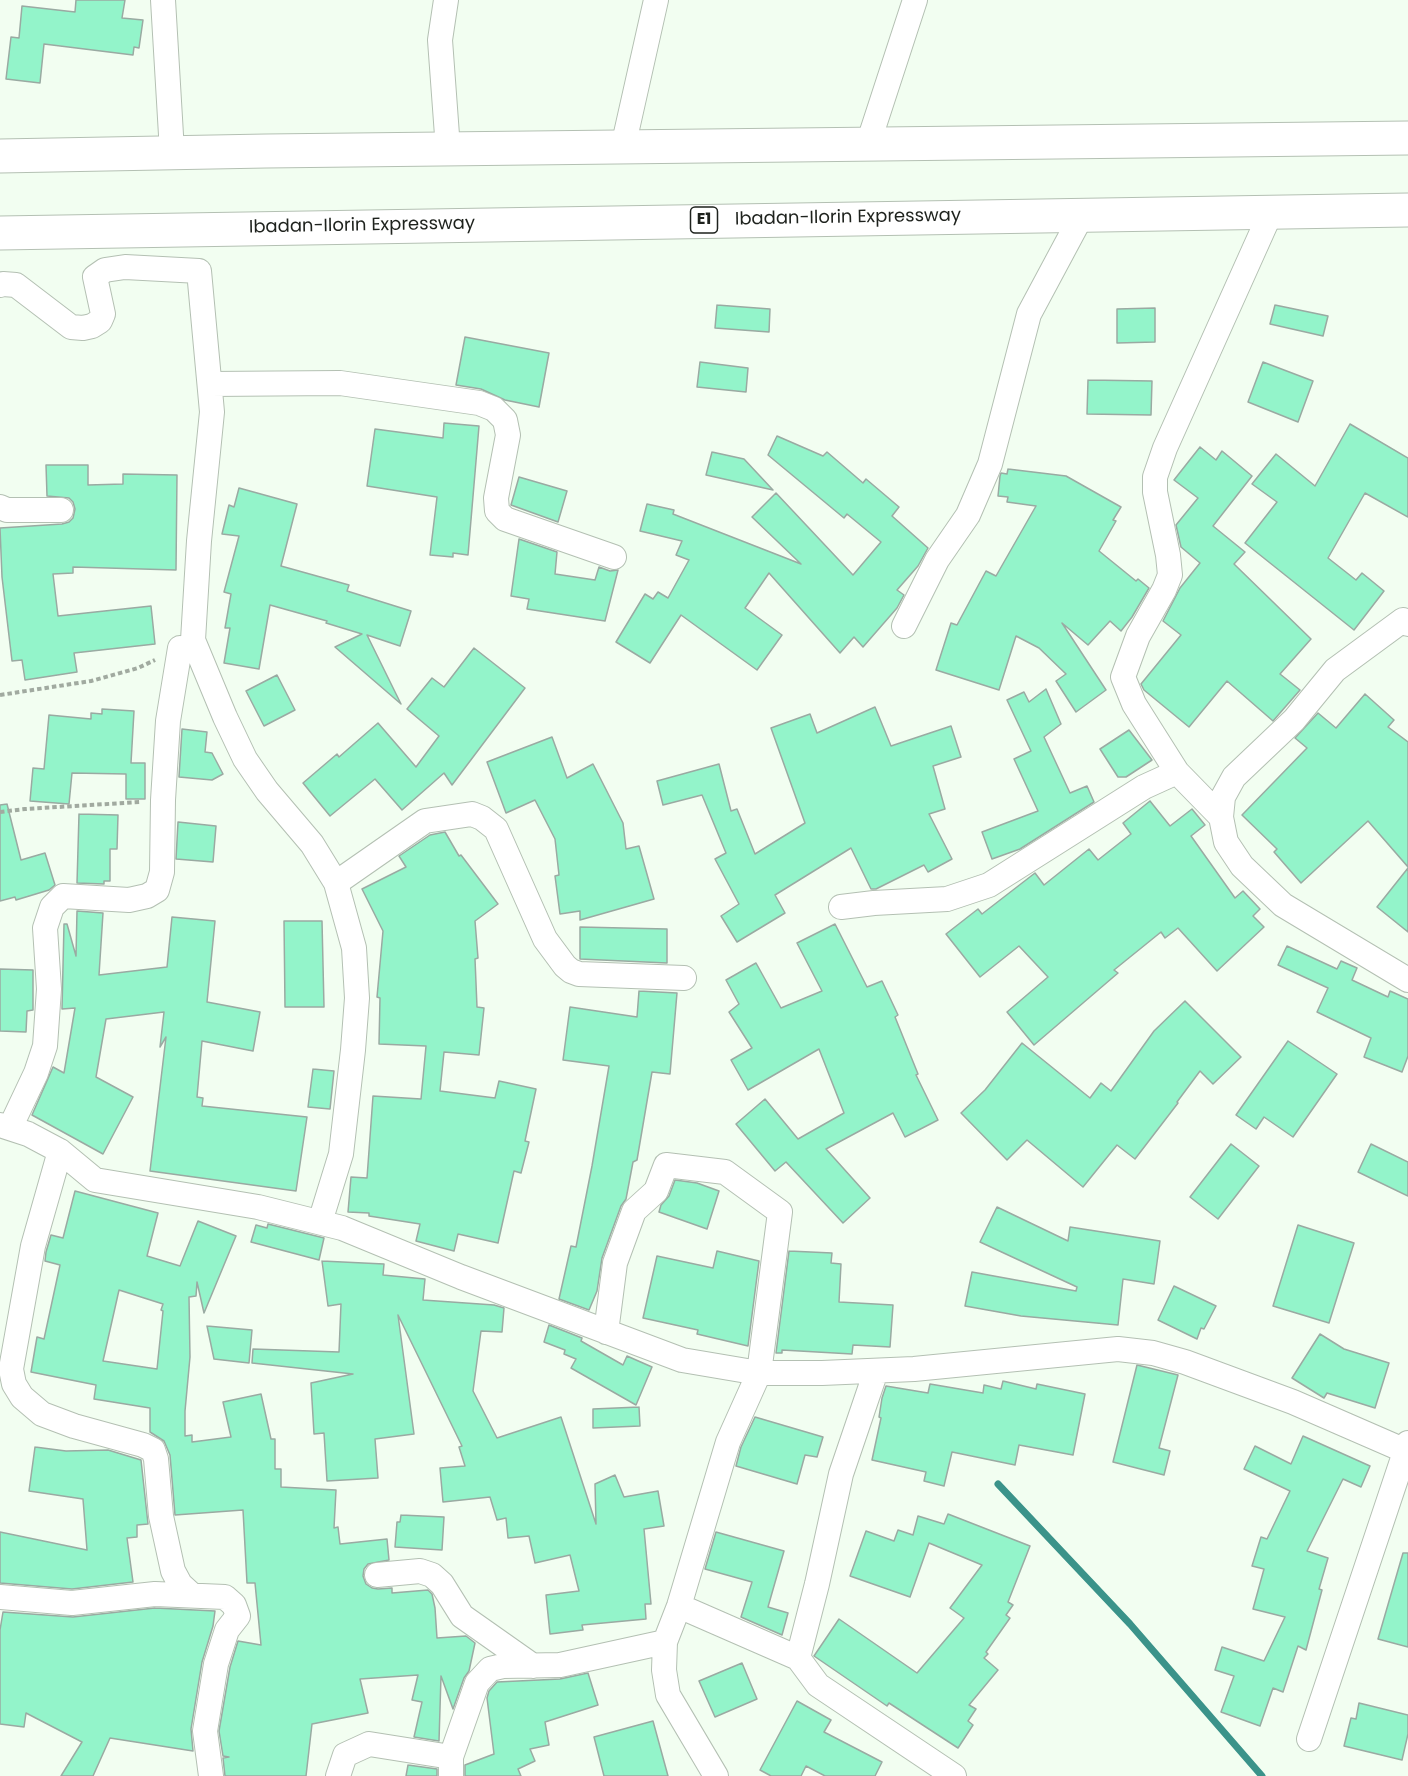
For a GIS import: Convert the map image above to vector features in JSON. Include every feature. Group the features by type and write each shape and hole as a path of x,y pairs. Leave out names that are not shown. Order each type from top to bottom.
{"highway":[{"path":"0,156 172,152 1408,138"},
{"name":"Ibadan-Ilorin Expressway","path":"0,233 1408,210"}],"street":[{"path":"162,0 172,152"},
{"path":"446,0 440,40 448,149"},
{"path":"623,147 656,0"},
{"path":"868,144 915,0"},
{"path":"1221,816 1177,772 1134,704 1123,677 1138,636 1170,575 1155,492 1155,477 1165,448 1271,212"},
{"path":"904,626 937,560 968,515 990,464 1029,314 1082,215"},
{"path":"0,285 16,285 71,327 83,328 100,321 103,314 95,277 105,270 125,267 199,271 212,412 199,541 193,640 245,759 267,792 312,844 336,883 354,948 357,998 341,1154 320,1222"},
{"path":"210,384 340,384 479,403 494,409 506,420 508,435 496,498 497,511 505,519 614,557"},
{"path":"0,507 8,510 61,510"},
{"path":"1408,624 1403,620 1335,670 1294,720 1234,777 1223,797 1221,816 1226,842 1242,866 1283,905 1408,980"},
{"path":"180,648 168,721 163,800 162,872 157,890 147,896 129,900 63,896 52,907 45,928 49,989 45,1046 36,1073 5,1126 28,1134 60,1151 95,1180 258,1207 342,1228 462,1277 682,1360 759,1373 914,1369 1118,1349 1153,1353 1185,1362 1293,1402 1407,1449 1309,1738"},
{"path":"841,907 947,899 989,885 1144,787 1177,772"},
{"path":"336,883 425,821 472,814 482,818 496,829 545,939 571,971 579,974 684,978"},
{"path":"60,1151 33,1246 11,1369 14,1384 22,1397 42,1414 153,1450 156,1459 161,1516 173,1571 180,1584 192,1595"},
{"path":"606,1332 618,1253 634,1211 656,1191 666,1165 725,1172 780,1212 759,1373 728,1442 679,1606 665,1642 664,1670 668,1695 716,1776"},
{"path":"798,1658 841,1474 876,1371"},
{"path":"377,1575 420,1571 432,1575 442,1584 462,1616 532,1666"},
{"path":"0,1597 72,1603 155,1594 225,1597 234,1605 238,1616 227,1630 216,1664 206,1731 211,1776"},
{"path":"679,1606 798,1658 818,1685 954,1776"},
{"path":"338,1776 345,1755 369,1744 451,1766 477,1683 490,1669 560,1665 665,1642"}],"path":[{"path":"0,695 91,681 138,668 180,648"},
{"path":"0,812 163,800"}],"building":[{"path":"76,0 125,0 122,18 143,20 139,48 134,47 133,55 44,44 40,83 6,79 11,37 19,38 22,6 75,12"},
{"path":"717,305 770,309 769,332 715,328"},
{"path":"1275,305 1328,316 1323,336 1270,324"},
{"path":"1155,308 1155,342 1117,343 1117,309"},
{"path":"465,337 549,353 539,407 505,400 481,389 456,385"},
{"path":"700,362 748,368 746,392 697,387"},
{"path":"1263,362 1313,381 1298,422 1248,402"},
{"path":"1088,380 1152,381 1151,415 1087,414"},
{"path":"444,423 479,426 468,555 453,553 453,557 430,555 437,497 367,486 375,429 443,438"},
{"path":"1350,424 1408,458 1408,517 1365,493 1328,558 1356,580 1362,573 1384,591 1354,630 1245,543 1277,502 1252,484 1276,454 1315,486"},
{"path":"777,436 823,456 827,452 863,483 866,479 899,507 892,516 928,548 918,566 897,590 904,595 897,608 863,647 854,637 840,653 769,573 745,608 782,635 757,670 681,615 650,663 616,642 645,594 653,599 658,592 668,598 689,560 676,555 682,541 640,531 647,504 674,510 673,514 801,564 752,517 776,493 853,575 881,542 847,514 844,518 768,455"},
{"path":"1200,447 1216,460 1222,451 1252,476 1213,526 1245,552 1234,564 1311,639 1280,674 1300,690 1273,721 1227,681 1189,727 1144,690 1141,684 1181,635 1163,621 1180,588 1200,563 1181,547 1176,525 1198,498 1174,480"},
{"path":"712,452 744,459 773,490 706,475"},
{"path":"46,465 88,465 88,485 123,484 123,474 177,475 176,570 73,567 73,573 53,574 58,616 151,606 155,644 74,653 77,672 25,680 22,660 12,661 2,577 0,528 62,524 73,518 75,509 69,498 47,496"},
{"path":"1008,469 1066,476 1121,507 1099,551 1136,581 1138,579 1149,588 1121,631 1110,621 1088,645 1062,623 1106,690 1076,712 1056,681 1066,674 1039,648 1016,636 999,690 936,670 951,623 957,625 986,571 996,576 1036,506 1007,502 1008,497 998,496 1001,473 1007,474"},
{"path":"519,477 567,491 558,522 511,505"},
{"path":"239,488 297,504 281,566 349,585 347,591 411,611 400,646 367,635 401,704 335,647 362,634 326,623 327,621 270,605 259,669 224,663 230,628 225,628 231,594 224,592 239,536 222,534 229,505 234,507"},
{"path":"519,539 557,552 555,574 595,580 599,567 610,571 618,570 605,621 527,609 529,599 511,596"},
{"path":"474,648 525,688 452,785 444,773 402,810 375,779 330,816 303,783 337,754 339,757 378,723 416,767 439,736 407,709 432,678 444,687"},
{"path":"277,675 295,710 264,726 246,691"},
{"path":"1046,689 1061,724 1044,737 1070,793 1087,786 1094,802 1020,849 992,859 982,832 1038,811 1014,759 1031,751 1007,700 1024,692 1029,702"},
{"path":"1365,694 1394,720 1388,727 1408,742 1408,867 1368,821 1301,883 1274,852 1277,849 1242,815 1307,748 1295,738 1318,713 1336,728"},
{"path":"875,707 891,746 951,726 961,757 933,766 945,809 929,814 952,859 928,872 924,865 876,889 871,889 851,848 775,895 785,913 737,942 721,916 739,904 715,859 726,853 702,795 663,805 657,781 719,764 731,811 737,809 755,854 805,823 771,728 810,714 817,733"},
{"path":"102,709 134,711 131,763 145,763 145,799 126,799 126,774 72,773 69,804 30,801 33,768 44,769 49,715 91,719 91,713 102,714"},
{"path":"182,729 207,732 205,752 212,753 223,774 212,780 179,777"},
{"path":"1129,730 1152,760 1126,777 1118,777 1100,749"},
{"path":"552,737 567,778 593,764 623,823 626,849 639,846 654,899 580,920 580,911 560,914 555,876 559,875 555,839 535,800 506,813 487,762"},
{"path":"1150,801 1170,826 1192,809 1205,825 1191,836 1235,898 1243,891 1260,909 1253,916 1264,927 1217,971 1178,928 1165,938 1161,932 1114,970 1118,973 1034,1045 1007,1012 1048,977 1019,946 980,977 946,934 978,909 982,914 1035,873 1044,885 1089,849 1098,860 1131,834 1123,823"},
{"path":"7,804 21,860 45,853 55,885 49,890 16,900 15,897 0,901 0,805"},
{"path":"79,814 118,815 117,849 110,849 110,881 104,881 104,884 77,883"},
{"path":"178,822 216,826 213,862 176,859"},
{"path":"445,832 459,856 461,855 498,904 475,921 478,958 475,959 477,1007 484,1008 479,1055 444,1052 440,1091 495,1098 499,1081 536,1089 525,1141 529,1142 521,1173 514,1171 498,1243 458,1234 454,1251 416,1241 420,1224 369,1216 369,1213 348,1212 351,1177 367,1178 373,1096 421,1099 426,1046 379,1044 380,998 377,997 383,931 362,889 406,867 399,856 430,835"},
{"path":"1408,868 1408,932 1377,907"},
{"path":"77,911 103,913 99,975 167,967 172,917 215,921 207,1002 260,1012 253,1051 202,1041 197,1097 203,1098 202,1106 307,1117 296,1191 150,1171 166,1037 160,1047 164,1012 106,1019 96,1077 133,1097 103,1154 32,1115 53,1067 64,1073 75,1008 62,1009 64,924 67,924 76,956"},
{"path":"284,921 322,921 324,1007 285,1007"},
{"path":"835,924 867,987 882,981 898,1015 895,1017 918,1074 916,1075 938,1120 905,1137 893,1113 826,1149 870,1198 843,1223 786,1162 775,1171 736,1124 765,1099 798,1139 844,1113 819,1049 748,1090 731,1060 752,1048 729,1012 739,1004 726,980 756,963 781,1008 822,991 797,943"},
{"path":"580,927 667,929 667,963 580,959"},
{"path":"1287,946 1337,969 1341,961 1357,968 1352,980 1388,997 1390,991 1408,999 1408,1056 1402,1072 1364,1057 1371,1038 1317,1012 1328,988 1278,965"},
{"path":"0,969 33,970 33,1010 27,1011 26,1032 0,1031"},
{"path":"639,991 677,993 670,1074 652,1072 637,1160 633,1162 626,1199 621,1206 602,1258 597,1291 589,1310 559,1299 571,1246 576,1247 609,1066 563,1060 570,1007 637,1017"},
{"path":"1185,1001 1241,1057 1213,1084 1200,1071 1135,1159 1117,1145 1083,1187 1027,1140 1007,1160 961,1113 985,1090 1022,1043 1090,1098 1101,1083 1111,1091 1154,1031"},
{"path":"1288,1041 1337,1074 1293,1137 1264,1117 1256,1129 1236,1115"},
{"path":"313,1069 334,1071 330,1109 308,1107"},
{"path":"1231,1144 1259,1166 1218,1219 1190,1197"},
{"path":"1371,1144 1408,1162 1408,1196 1358,1172"},
{"path":"675,1180 697,1183 719,1191 707,1229 659,1212"},
{"path":"75,1191 158,1213 147,1256 180,1266 198,1221 236,1236 204,1313 197,1282 196,1296 189,1297 190,1357 185,1436 192,1435 192,1442 231,1437 223,1402 261,1394 271,1439 275,1439 275,1469 281,1469 281,1487 336,1490 334,1528 338,1527 340,1544 387,1539 389,1560 368,1564 363,1576 366,1584 378,1589 392,1588 392,1593 428,1590 432,1594 435,1608 437,1638 466,1636 475,1643 469,1671 464,1678 453,1709 441,1676 439,1741 414,1737 422,1702 412,1700 418,1675 360,1679 368,1713 312,1724 306,1776 225,1776 223,1758 229,1757 223,1756 219,1731 230,1667 238,1641 261,1645 255,1583 247,1583 243,1510 175,1515 170,1455 164,1441 150,1432 150,1408 94,1399 96,1385 31,1372 37,1337 44,1339 60,1265 45,1261 46,1252 51,1235 63,1238","holes":["119,1290 163,1304 157,1369 103,1361"]},
{"path":"997,1207 1068,1241 1070,1227 1160,1241 1154,1284 1123,1279 1118,1325 1021,1316 965,1306 972,1272 1076,1291 1077,1287 980,1242"},
{"path":"268,1224 324,1238 319,1260 251,1242 256,1225 267,1228"},
{"path":"1298,1225 1354,1243 1329,1323 1273,1306"},
{"path":"717,1251 759,1261 748,1346 697,1334 698,1330 643,1318 657,1256 713,1268"},
{"path":"789,1251 832,1253 831,1263 841,1264 839,1302 893,1305 890,1347 853,1345 852,1354 782,1350 782,1353 776,1353"},
{"path":"322,1261 384,1264 383,1275 425,1279 423,1300 494,1305 504,1308 502,1332 481,1331 473,1391 497,1438 561,1417 596,1524 595,1484 615,1475 624,1497 658,1491 664,1526 644,1529 651,1604 645,1604 646,1619 582,1625 583,1630 550,1634 546,1595 579,1591 570,1555 535,1563 529,1536 508,1538 506,1518 497,1520 490,1497 443,1502 440,1468 465,1466 459,1447 462,1446 398,1315 414,1434 375,1439 378,1478 327,1481 324,1433 314,1434 311,1383 353,1374 252,1363 253,1349 339,1352 341,1304 328,1306"},
{"path":"1174,1286 1216,1306 1204,1329 1201,1328 1197,1339 1158,1320"},
{"path":"549,1325 582,1338 581,1341 623,1365 627,1356 652,1367 636,1405 571,1368 576,1359 564,1354 565,1350 544,1342"},
{"path":"207,1326 252,1330 249,1363 214,1359"},
{"path":"1320,1334 1344,1349 1389,1363 1375,1408 1327,1393 1324,1398 1292,1378"},
{"path":"1137,1365 1178,1375 1159,1448 1170,1451 1164,1475 1113,1462"},
{"path":"1003,1381 1036,1389 1037,1384 1085,1394 1073,1455 1019,1445 1015,1465 952,1452 944,1486 924,1481 926,1472 872,1460 886,1386 928,1393 930,1384 983,1393 984,1385 1001,1389"},
{"path":"639,1407 640,1426 593,1428 593,1409"},
{"path":"755,1417 823,1437 817,1457 805,1455 797,1484 736,1466 741,1447"},
{"path":"1303,1436 1370,1466 1361,1487 1343,1479 1307,1551 1328,1558 1306,1650 1298,1646 1283,1692 1273,1688 1260,1726 1221,1712 1234,1676 1215,1670 1222,1647 1264,1661 1285,1617 1253,1609 1264,1569 1252,1566 1261,1537 1267,1539 1290,1491 1244,1469 1255,1446 1291,1464"},
{"path":"35,1447 66,1451 108,1450 141,1460 148,1524 137,1525 137,1537 127,1538 133,1582 72,1589 0,1583 0,1532 87,1550 83,1499 29,1491"},
{"path":"948,1514 1030,1546 1008,1602 1013,1605 1006,1615 1010,1618 984,1658 998,1670 969,1705 976,1709 968,1721 973,1725 958,1748 889,1703 887,1706 814,1656 839,1619 917,1673 964,1618 950,1608 982,1565 929,1543 910,1597 850,1576 866,1531 894,1541 898,1530 913,1535 918,1516 944,1524"},
{"path":"401,1515 444,1517 442,1550 395,1547 397,1522 400,1522"},
{"path":"716,1532 784,1551 768,1607 788,1613 782,1635 741,1617 752,1582 705,1569"},
{"path":"1403,1553 1408,1553 1408,1647 1378,1639"},
{"path":"155,1608 215,1611 202,1662 191,1729 193,1751 110,1738 93,1776 61,1776 82,1742 26,1713 24,1727 0,1724 0,1630 3,1612 73,1617"},
{"path":"742,1663 757,1699 715,1717 699,1681"},
{"path":"588,1673 598,1705 545,1722 549,1745 530,1749 535,1761 518,1769 521,1776 465,1776 465,1765 494,1754 487,1698 489,1691 497,1682 560,1679"},
{"path":"797,1701 831,1720 824,1732 882,1762 875,1776 825,1776 806,1766 801,1776 771,1776 760,1770"},
{"path":"1359,1703 1408,1715 1408,1734 1402,1760 1344,1746 1351,1718 1356,1719"},
{"path":"653,1721 668,1776 604,1776 594,1737"},
{"path":"408,1765 437,1769 437,1776 406,1776"}],"waterway":[{"path":"998,1484 1130,1624 1262,1776"}]}
